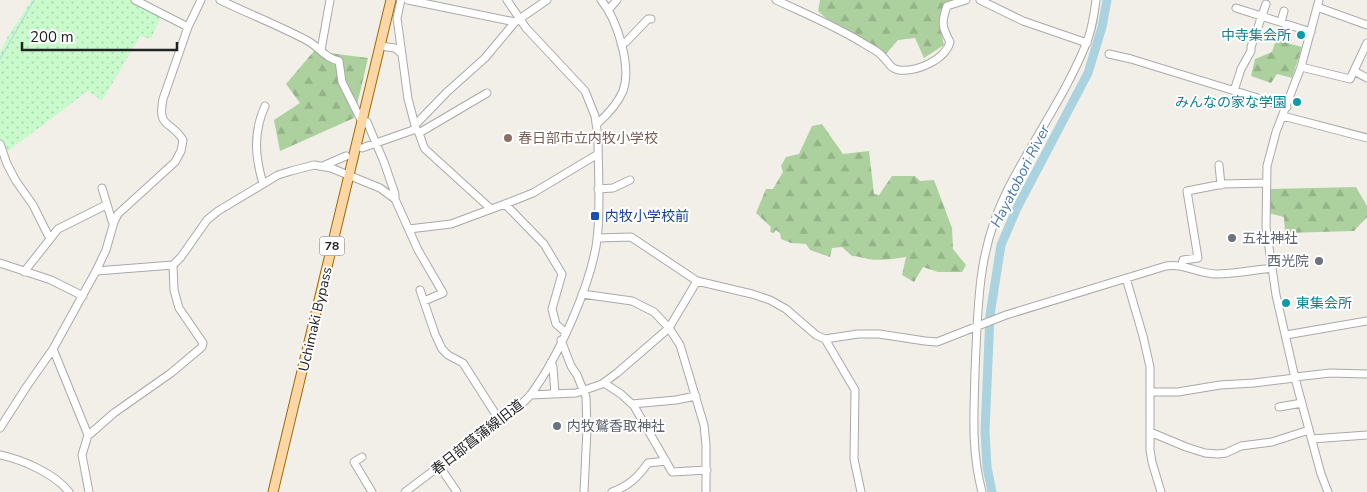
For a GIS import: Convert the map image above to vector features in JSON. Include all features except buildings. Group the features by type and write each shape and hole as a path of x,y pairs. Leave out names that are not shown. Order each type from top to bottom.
{"main road":[{"name":"Uchimaki Bypass","path":"273,492 349,175 365,122 391,0"}],"street":[{"path":"135,0 188,26"},
{"path":"0,428 53,349 96,271 106,250 118,214 132,199 175,162 181,151 183,140 163,120 161,110 188,26 201,0"},
{"path":"220,0 305,40 329,59 339,62 342,82 375,142 391,182 395,200 418,250 443,293 424,301"},
{"path":"320,50 330,0"},
{"path":"401,0 397,18 401,53 408,99 420,142 425,149 491,209"},
{"path":"408,0 517,20"},
{"name":"春日部菖蒲線旧道","path":"405,492 500,421 530,395 551,362 565,332 582,294 593,260 597,238 598,154 597,124 593,108 585,91 517,20 507,0"},
{"path":"417,129 447,92 485,58 517,20 547,0"},
{"path":"597,124 615,104 623,90 625,59 608,9 600,0"},
{"path":"608,9 617,0"},
{"path":"776,0 862,42 884,57 890,66 898,70 922,66 933,61 946,50 950,42 944,33 942,21 947,6 966,0"},
{"path":"980,0 1023,20 1087,43"},
{"path":"982,492 974,447 972,420 981,268 996,215 1070,80 1087,43 1096,0"},
{"path":"1234,91 1241,69 1251,51 1266,4"},
{"path":"1328,492 1321,474 1295,378 1276,295 1266,227 1266,183 1269,158 1276,132 1301,67 1318,4 1367,26"},
{"path":"1236,8 1311,32"},
{"path":"1281,22 1284,11"},
{"path":"621,44 626,42 648,19 651,19"},
{"path":"1301,67 1350,79 1367,44"},
{"path":"380,46 395,48 401,53"},
{"path":"1109,54 1131,58 1286,107"},
{"path":"1354,71 1367,78"},
{"path":"362,148 417,129 486,93"},
{"path":"263,184 256,154 256,143 257,130 265,106"},
{"path":"1283,116 1367,138"},
{"path":"0,144 7,164 16,181 33,204 50,239"},
{"path":"409,229 451,224 533,193 598,154"},
{"path":"323,166 346,156"},
{"path":"96,271 173,265 181,257 207,220 218,211 278,175 314,165 323,166 349,175 380,188 395,200"},
{"path":"1219,165 1221,185"},
{"path":"598,189 613,188 630,180"},
{"path":"1182,265 1183,260 1198,258 1187,190 1221,185 1266,183"},
{"path":"102,188 112,221 114,222"},
{"path":"24,272 58,229 106,204"},
{"path":"505,204 544,244 562,274 552,309 556,324 565,332"},
{"path":"597,238 631,237 697,281 770,300 786,309 816,335 825,339 858,334 879,334 937,342 1006,315 1166,266 1182,265 1200,272 1216,274 1272,268"},
{"path":"0,263 51,280 82,296"},
{"path":"88,435 114,413 171,373 202,347 203,343 179,308 174,290 173,265"},
{"path":"1126,278 1147,353 1152,462 1161,492"},
{"path":"530,395 584,391 604,383 617,374 669,328 697,281"},
{"path":"420,290 442,349 448,355 464,363 500,421"},
{"path":"582,294 632,301 654,312 669,328 680,345 705,430 706,492"},
{"path":"1286,336 1367,321"},
{"path":"825,339 855,390 854,460 860,492"},
{"path":"561,340 571,366 584,391 588,429 584,492"},
{"path":"53,349 88,435 82,456 89,492"},
{"path":"551,362 555,394"},
{"path":"1150,392 1178,392 1220,384 1254,383 1330,373 1367,374"},
{"path":"604,383 632,404 642,418 672,472 707,470"},
{"path":"632,404 696,396"},
{"path":"1279,407 1302,403"},
{"path":"1150,432 1186,447 1218,454 1226,453 1242,446 1272,442 1309,430"},
{"path":"1312,439 1367,435"},
{"path":"0,454 46,473 69,492"},
{"path":"362,457 354,462 372,492"},
{"path":"612,492 621,489 636,479 648,463 666,461"},
{"path":"440,467 457,492"}],"green space":[{"path":"32,0 136,0 162,14 151,39 140,36 102,101 88,91 0,157 0,53 8,36"},
{"path":"820,0 952,0 948,2 940,28 944,45 924,58 915,38 898,40 886,54 850,34 833,24 818,11"},
{"path":"1276,40 1302,47 1292,78 1277,74 1271,83 1251,76 1255,59 1272,52"},
{"path":"314,51 368,58 354,118 280,151 274,120 300,103 286,84"},
{"path":"822,124 843,154 869,151 874,194 879,195 892,176 915,176 920,181 934,180 952,228 953,249 966,265 962,272 938,272 923,267 914,282 902,275 906,257 882,260 868,259 852,256 842,247 832,248 830,257 810,250 806,244 791,243 781,239 780,233 776,230 773,233 770,232 771,227 756,213 766,189 773,189 783,172 781,166 786,157 799,154 812,126"},
{"path":"1356,187 1367,206 1367,217 1354,231 1285,233 1284,217 1268,213 1269,189"}],"waterway":[{"path":"0,59 34,0"},
{"name":"Hayatobori River","path":"992,492 987,467 985,431 990,315 1001,245 1017,208 1088,73 1102,27 1107,0"}],"place":[{"name":"中寺集会所","path":"1301,35"},
{"name":"みんなの家な学園","path":"1297,102"},
{"name":"春日部市立内牧小学校","path":"508,138"},
{"name":"内牧小学校前","path":"595,216"},
{"name":"五社神社","path":"1232,238"},
{"name":"西光院","path":"1319,261"},
{"name":"東集会所","path":"1286,303"},
{"name":"内牧鷲香取神社","path":"557,426"}]}
